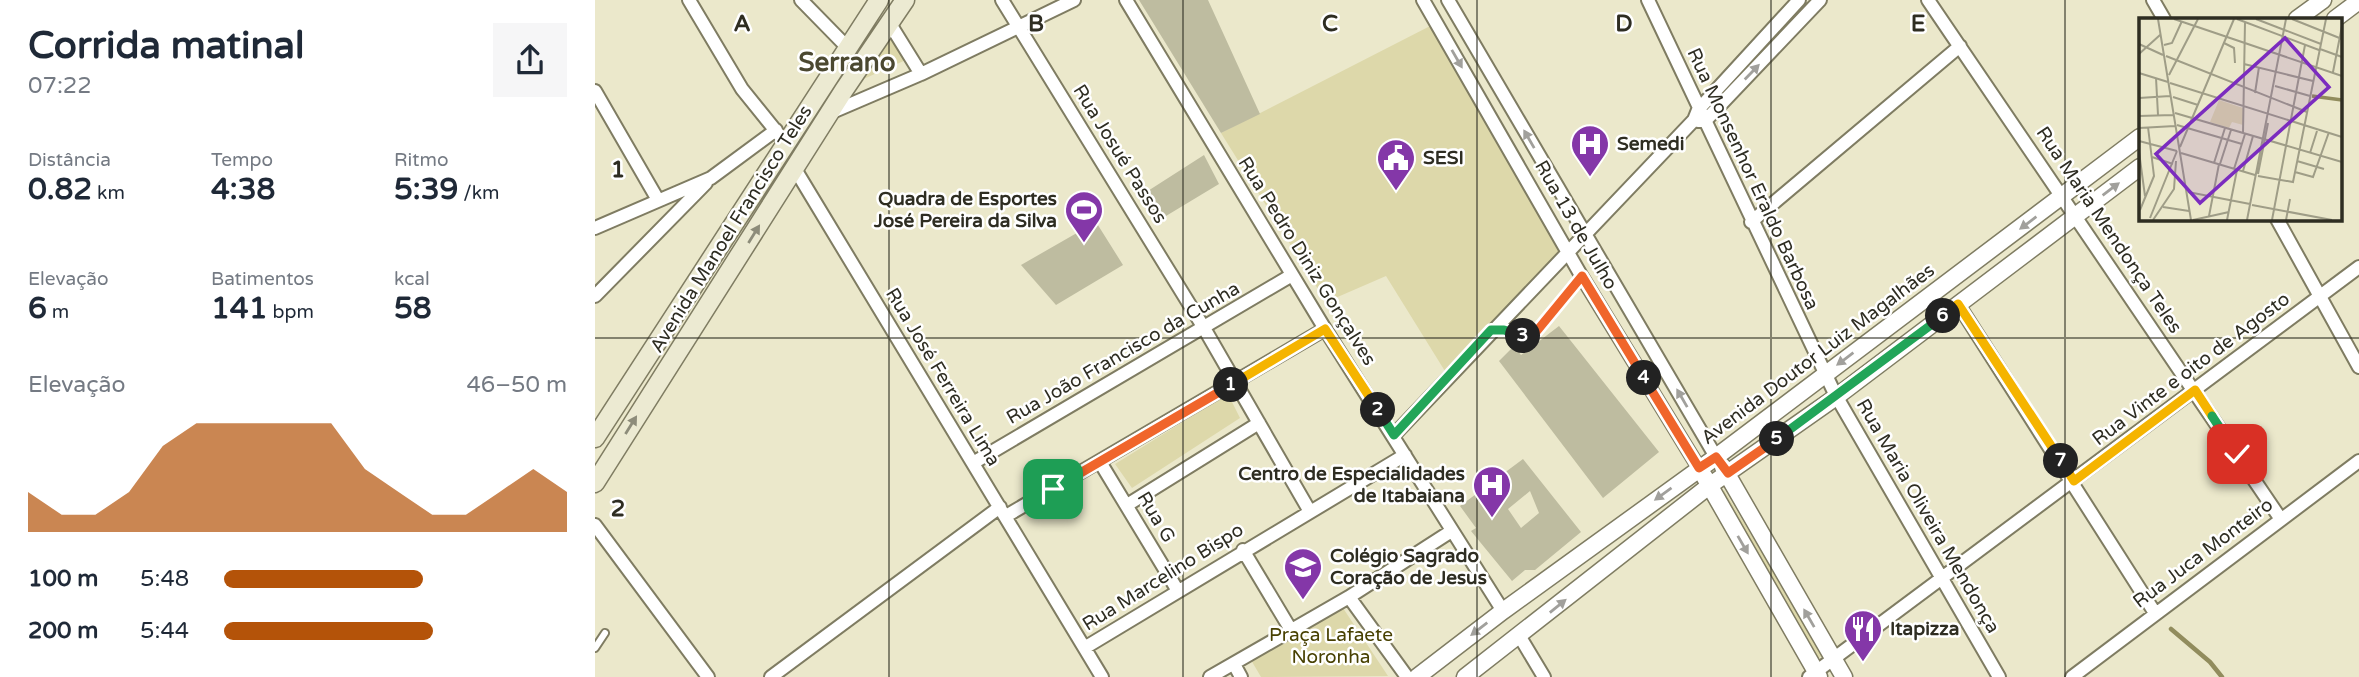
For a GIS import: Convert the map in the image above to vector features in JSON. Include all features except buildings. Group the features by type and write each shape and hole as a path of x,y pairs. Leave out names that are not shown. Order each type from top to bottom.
{"main road":[{"name":"Avenida Manoel Francisco Teles","path":"595,438 781,136 848,48 879,0"},
{"name":"Avenida Manoel Francisco Teles","path":"595,484 829,114 905,0"}],"street":[{"path":"595,229 711,178 781,136 742,89 689,0"},
{"path":"801,0 848,48"},
{"name":"Rua Josué Passos","path":"1002,0 1204,328 1309,510"},
{"path":"829,114 921,74 1075,0"},
{"name":"Rua Pedro Diniz Gonçalves","path":"1126,0 1325,329 1394,435 1450,532 1503,611"},
{"name":"Rua 13 de Julho","path":"1423,0 1582,276 1699,468"},
{"name":"Rua 13 de Julho","path":"1448,0 1716,457"},
{"name":"Rua Monsenhor Eraldo Barbosa","path":"1648,0 1699,117 1825,374"},
{"path":"1699,117 1799,0"},
{"path":"1394,435 1583,233 1821,0"},
{"name":"Rua Maria Mendonça Teles","path":"1928,0 2280,518"},
{"path":"2153,0 2163,18"},
{"path":"2298,18 2323,0"},
{"path":"2336,18 2359,1"},
{"path":"890,24 921,74"},
{"path":"1751,222 1960,46"},
{"path":"595,91 658,200"},
{"name":"Avenida Doutor Luiz Magalhães","path":"1417,677 1503,611 1716,457 2139,138"},
{"path":"1465,677 1520,637 1709,486 1836,397 2139,168"},
{"name":"Rua José Ferreira Lima","path":"795,169 1086,647 1099,676"},
{"path":"595,296 711,178"},
{"path":"2278,220 2359,367"},
{"name":"Rua Vinte e oito de Agosto","path":"1814,675 1940,578 2359,267"},
{"name":"Rua João Francisco da Cunha","path":"972,463 1292,275"},
{"path":"1958,304 2074,481 2155,613"},
{"path":"771,677 1003,511 1100,463 1325,329"},
{"name":"Rua Maria Oliveira Mendonça","path":"1825,374 1999,677"},
{"path":"1126,505 1259,423"},
{"name":"Rua Marcelino Bispo","path":"1086,647 1309,510 1405,455"},
{"path":"1716,457 1728,473 1844,677"},
{"name":"Rua Juca Monteiro","path":"2072,677 2359,461"},
{"name":"Rua G","path":"1100,463 1178,591"},
{"path":"1699,468 1814,675"},
{"path":"595,525 708,677"},
{"path":"1210,677 1349,597 1450,532"},
{"path":"1243,550 1291,630"},
{"path":"1349,597 1406,677"},
{"path":"1503,611 1544,677"},
{"path":"1234,664 1241,677"}],"lane":[{"path":"1491,330 1504,330 1531,338 1582,276"},
{"path":"595,648 605,633"}],"green space":[{"name":"SESI","path":"1436,23 1568,251 1448,376 1386,276 1326,302 1221,133"},
{"path":"883,32 908,59 848,86"},
{"path":"1228,394 1240,418 1132,488 1115,464"},
{"path":"1724,490 1824,655 1817,659 1720,495"},
{"name":"Praça Lafaete Noronha","path":"1341,605 1388,676 1261,677 1251,660"}],"waterway":[{"path":"2171,629 2210,662 2222,677"}],"place":[{"name":"Semedi","path":"1590,178"},
{"name":"SESI","path":"1396,192"},
{"name":"Quadra de Esportes José Pereira da Silva","path":"1084,244"},
{"name":"Centro de Especialidades de Itabaiana","path":"1492,519"},
{"name":"Colégio Sagrado Coração de Jesus","path":"1303,601"},
{"name":"Itapizza","path":"1863,663"}],"district":[{"name":"Serrano","path":"847,62"}],"route":[{"path":"1053,489 1325,329 1394,435 1491,330 1504,330 1531,338 1582,276 1699,468 1716,457 1728,473 1836,397 1958,304 2074,481 2195,390 2237,454"}]}
